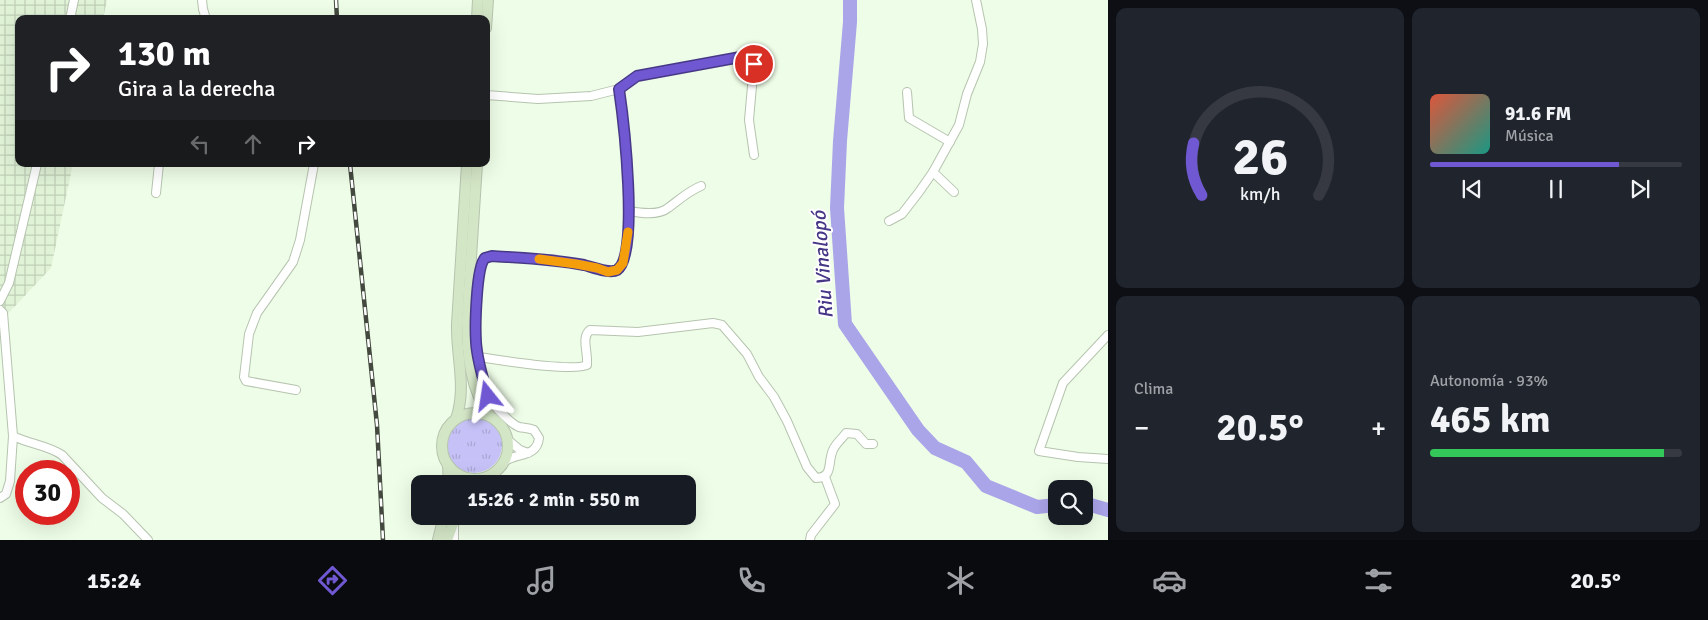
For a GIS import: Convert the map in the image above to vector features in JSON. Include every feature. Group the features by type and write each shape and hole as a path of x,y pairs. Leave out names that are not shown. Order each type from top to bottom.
{"street":[{"path":"71,15 74,0"},
{"path":"202,0 205,15"},
{"path":"477,15 478,0"},
{"path":"487,15 488,0"},
{"path":"889,221 902,214 933,172 959,125 967,94 980,62 983,44 976,0"},
{"path":"490,95 538,99 591,96 619,89 637,76 746,56 750,57 754,64 749,120 754,155"},
{"path":"505,460 533,451 537,446 538,436 534,430 514,424 491,402 485,387 476,343 480,265 485,258 492,256 556,260 608,272 617,270 623,263 628,244 629,210 619,89"},
{"path":"907,92 909,118 950,142"},
{"path":"0,301 9,283 36,167"},
{"path":"156,193 159,167"},
{"path":"296,390 246,380 244,377 249,334 257,313 293,262 300,240 313,167"},
{"path":"456,418 461,396 462,378 457,344 457,324 467,167"},
{"path":"477,167 467,341 476,389 483,407 502,426 508,440 505,460 496,472 490,475"},
{"path":"933,172 954,192"},
{"path":"629,210 649,213 667,210 685,193 701,186"},
{"path":"0,310 3,313 13,436 10,480 6,494 0,498"},
{"path":"479,357 549,366 581,367 587,363 585,341 586,334 590,330 638,332 713,323 722,324 747,354 759,377 774,397 787,421 807,467 816,478 825,476 828,473 833,450 846,433 857,434 866,444 873,444"},
{"path":"1108,335 1063,383 1039,451 1108,459"},
{"path":"459,475 448,465 442,453 442,440 447,428 456,418 469,413 476,412 490,416"},
{"path":"13,436 22,441 54,450 62,455 102,498 123,514 148,540"},
{"path":"508,440 520,450 528,452"},
{"path":"448,465 449,475"},
{"path":"810,540 835,504 825,476"},
{"path":"438,540 446,525"},
{"path":"447,540 450,525"},
{"path":"452,525 454,540"}],"shaded area":[{"path":"0,0 107,0 104,15 15,15 15,167 72,167 51,268 0,322"}],"green space":[{"path":"468,417 480,417 494,425 502,439 500,456 494,465 480,473 468,473 458,468 451,461 446,451 446,439 451,429 458,422"}],"waterway":[{"name":"Riu Vinalopó","path":"850,0 837,208 845,324 918,430 935,448 966,462 986,486 1037,507 1048,506"},
{"name":"Riu Vinalopó","path":"1093,506 1108,510"}],"railway":[{"path":"336,0 337,15"},
{"path":"350,167 377,425 383,540"}],"slow traffic":[{"path":"539,259 556,260 608,272 617,270 623,263 628,244 628,232"}],"route":[{"path":"488,396 476,343 480,265 485,258 492,256 556,260 608,272 617,270 623,263 628,244 629,223 619,89 637,76 746,56 750,57 754,64"}]}
